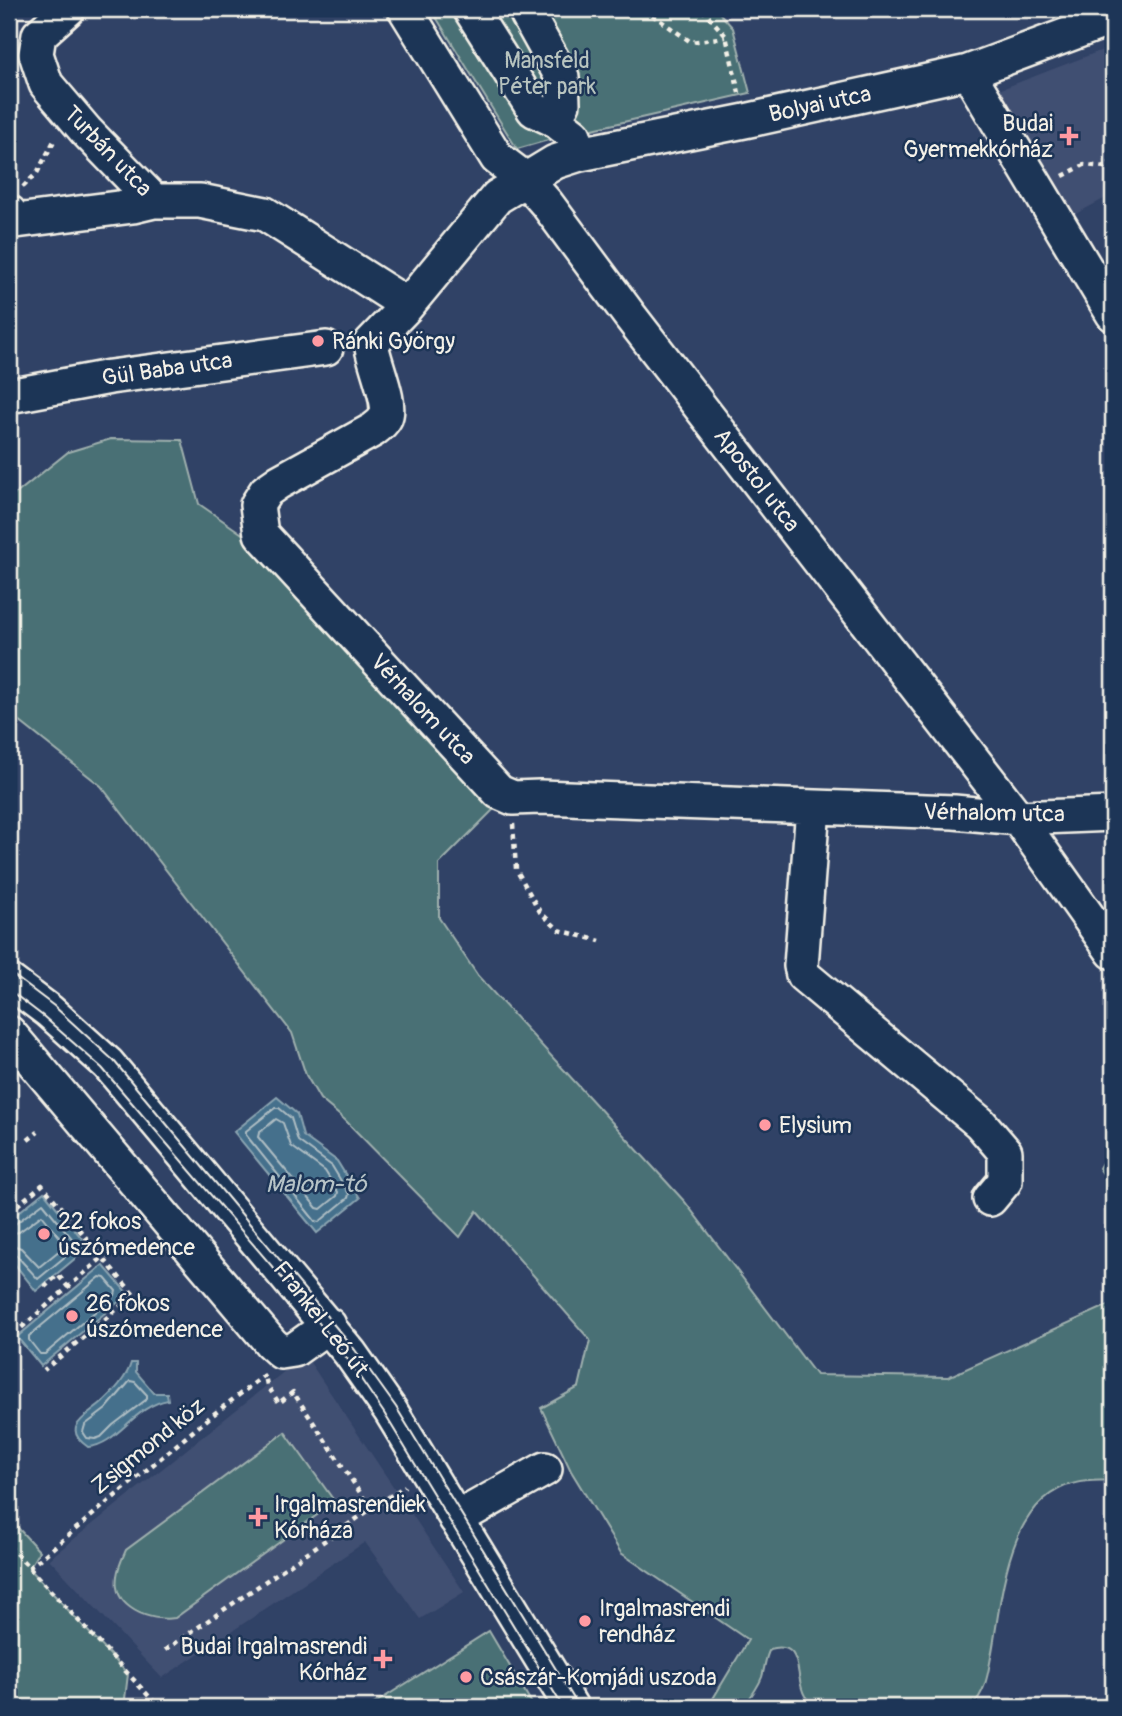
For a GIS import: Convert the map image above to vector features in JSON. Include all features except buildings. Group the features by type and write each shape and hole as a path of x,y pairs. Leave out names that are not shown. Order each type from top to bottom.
{"street":[{"name":"Turbán utca","path":"68,9 39,35 36,54 46,84 86,131 154,201 200,201 265,214 395,297 406,307"},
{"name":"Apostol utca","path":"405,9 497,158 526,180 547,204 1017,818 1113,952"},
{"path":"470,9 534,110 553,119 574,135 580,154"},
{"path":"527,9 527,14 562,77 564,104 553,119"},
{"name":"Bolyai utca","path":"526,180 555,162 580,154 968,72 1113,18"},
{"path":"968,72 1113,314"},
{"name":"Vérhalom utca","path":"526,180 497,197 406,307 372,342 373,358 388,402 386,418 373,430 266,491 257,505 261,534 499,792 513,798 954,812 1017,818 1113,814"},
{"path":"17,206 133,206 154,201"},
{"name":"Gül Baba utca","path":"9,396 110,377 326,348"},
{"path":"813,807 801,966 803,975 980,1123 1005,1152 1005,1181 990,1199"},
{"name":"Frankel Leó út","path":"13,992 108,1064 329,1325 390,1410 571,1707"},
{"path":"9,1033 271,1343 281,1352 295,1350 329,1325"},
{"path":"456,1519 545,1469"}],"path":[{"path":"644,9 691,41 726,36"},
{"path":"702,9 726,36 745,121"},
{"path":"17,206 60,129 64,106"},
{"path":"1062,177 1084,165 1105,167 1113,160"},
{"path":"513,798 513,848 516,869 540,912 559,930 600,942"},
{"path":"28,1140 38,1132"},
{"path":"9,1212 42,1185 134,1295 44,1370"},
{"path":"14,1334 103,1257"},
{"path":"48,1287 46,1285 58,1275 68,1287"},
{"path":"271,1343 265,1375 267,1385 279,1403 293,1392 371,1510"},
{"name":"Zsigmond köz","path":"29,1568 265,1375"},
{"path":"165,1650 405,1486"},
{"path":"9,1546 159,1707"}],"shaded area":[{"name":"Budai Gyermekkórház","path":"1113,46 1113,194 1070,217 999,90"},
{"name":"Irgalmasrendiek Kórháza","path":"305,1355 464,1592 420,1619 365,1542 162,1678 49,1559"}],"green space":[{"name":"Mansfeld Péter park","path":"431,9 716,9 733,28 750,93 562,136 517,149"},
{"path":"111,439 182,440 199,504 251,540 496,807 439,864 439,918 478,976 685,1202 816,1375 948,1377 1113,1303 1113,1480 1076,1483 1053,1492 1035,1508 1012,1552 986,1680 981,1694 972,1706 818,1707 805,1696 794,1655 781,1647 770,1649 760,1681 743,1707 708,1707 748,1640 621,1553 571,1471 541,1408 579,1387 590,1340 477,1211 460,1237 345,1120 320,1099 306,1075 292,1033 101,786 9,713 9,494 17,493 68,452"},
{"path":"1113,1144 1113,1188 1099,1168"},
{"path":"285,1432 335,1502 175,1618 144,1615 127,1604 120,1597 117,1587 118,1569 126,1550"},
{"path":"9,1518 39,1551 29,1568 128,1674 124,1707 9,1707"},
{"name":"Császár-Komjádi uszoda","path":"489,1631 534,1707 369,1707"}],"water":[{"name":"Malom-tó","path":"277,1097 297,1114 303,1136 337,1161 360,1198 317,1233 234,1132"},
{"name":"22 fokos úszómedence","path":"44,1192 89,1247 36,1291 9,1257 9,1220"},
{"name":"26 fokos úszómedence","path":"103,1265 128,1294 41,1366 17,1337"},
{"path":"131,1363 136,1363 136,1372 154,1393 167,1393 168,1400 145,1410 108,1440 88,1447 76,1434 79,1422 115,1390"}],"tram line":[{"path":"9,972 54,1006 114,1061 355,1350 396,1407 579,1707"},
{"path":"9,990 102,1068 300,1299 346,1357 384,1413 563,1707"}],"place":[{"name":"Budai Gyermekkórház","path":"1069,136"},
{"name":"Ránki György","path":"318,341"},
{"name":"Elysium","path":"765,1125"},
{"name":"22 fokos úszómedence","path":"44,1234"},
{"name":"26 fokos úszómedence","path":"72,1316"},
{"name":"Irgalmasrendiek Kórháza","path":"258,1517"},
{"name":"Irgalmasrendi rendház","path":"585,1621"},
{"name":"Budai Irgalmasrendi Kórház","path":"383,1659"},
{"name":"Császár-Komjádi uszoda","path":"466,1677"}]}
